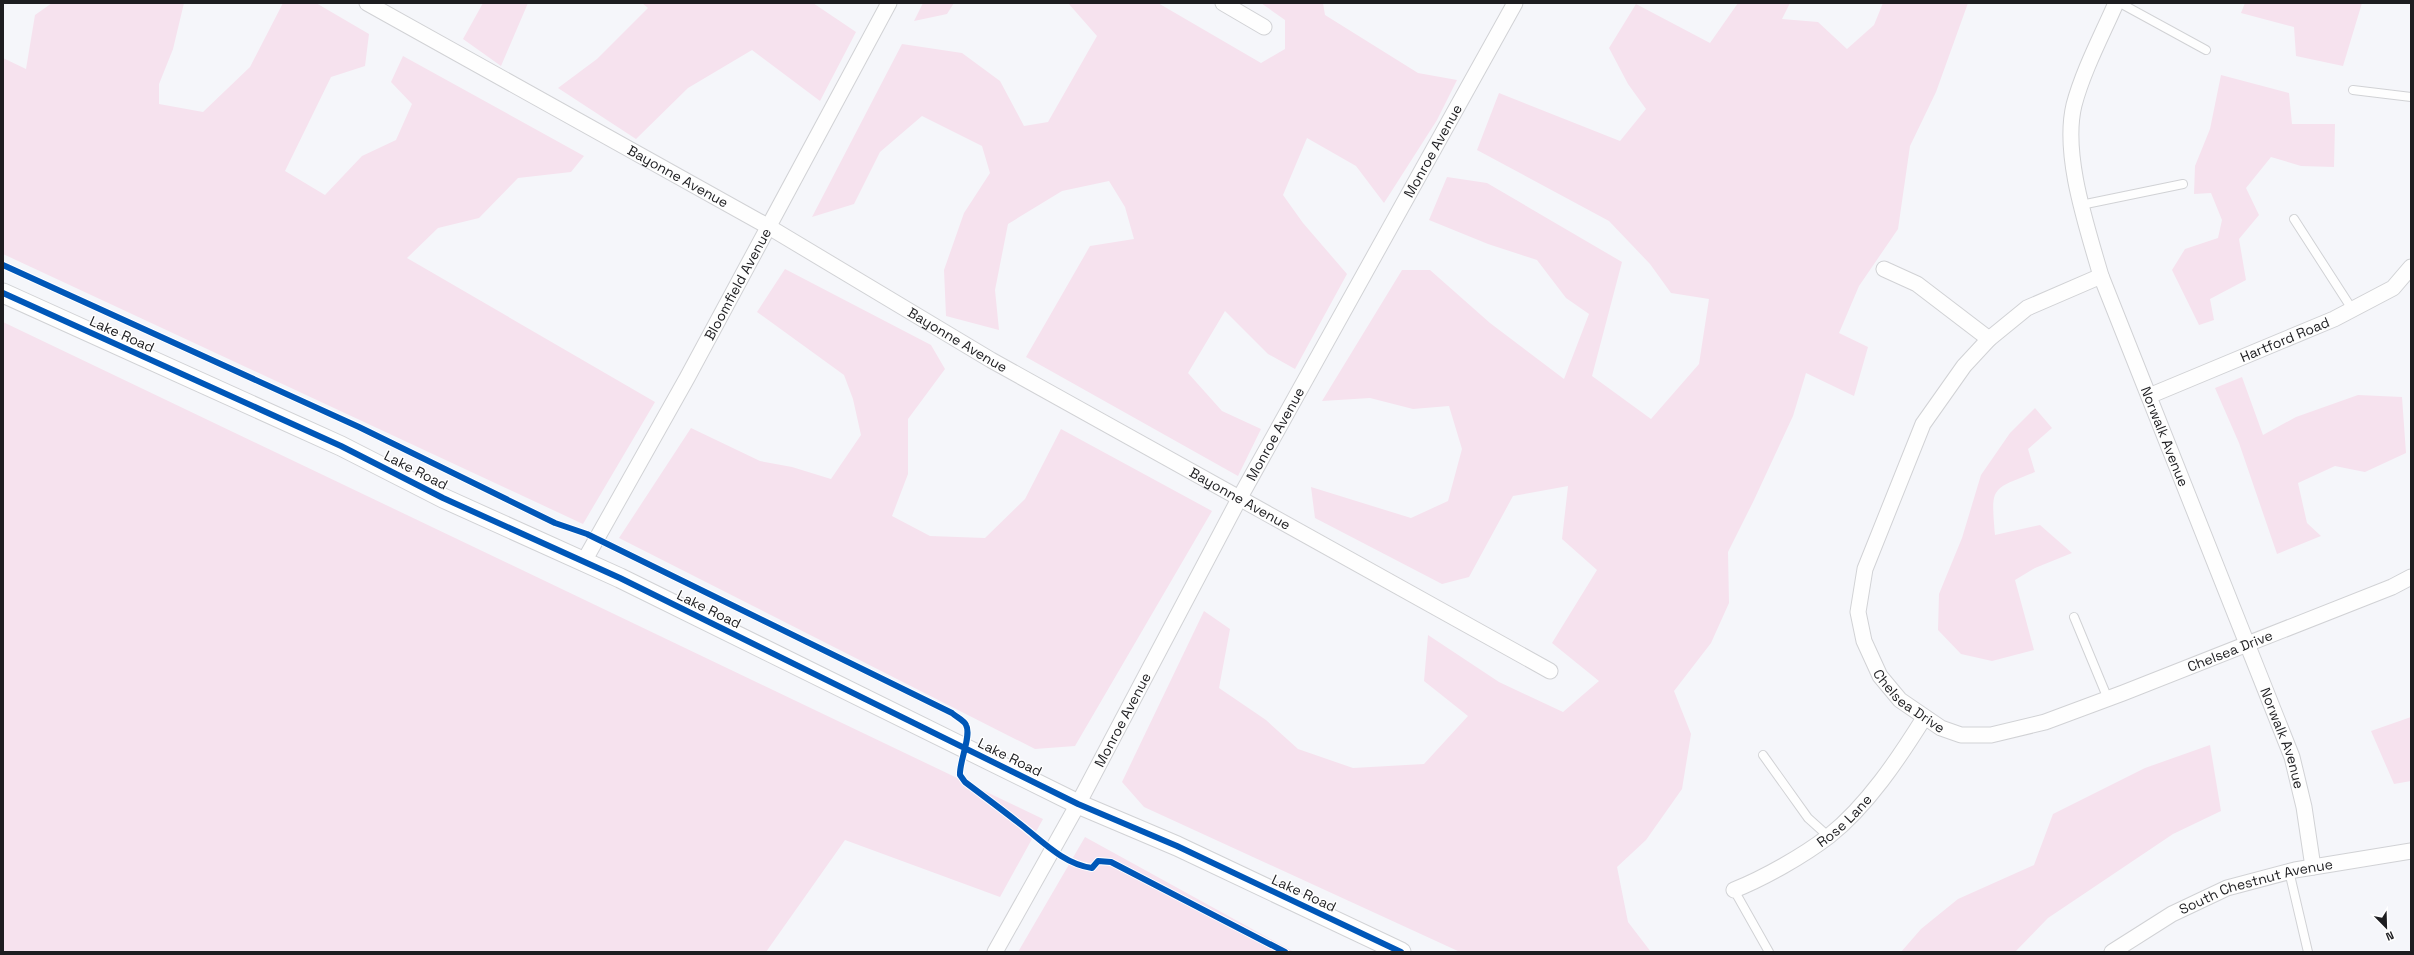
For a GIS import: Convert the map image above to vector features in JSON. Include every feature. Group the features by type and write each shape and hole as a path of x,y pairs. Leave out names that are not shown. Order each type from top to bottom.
{"street":[{"name":"Bayonne Avenue","path":"367,3 769,227 991,360 1550,671"},
{"name":"Bloomfield Avenue","path":"583,563 769,227 890,3"},
{"path":"1223,3 1264,27"},
{"name":"Monroe Avenue","path":"995,952 1078,804 1239,499 1515,3"},
{"name":"Norwalk Avenue","path":"2116,3 2074,106 2072,148 2081,205 2101,276 2292,757 2304,807 2314,866"},
{"name":"Hartford Road","path":"2148,396 2334,319 2393,288 2411,267"},
{"path":"1884,269 1917,284 1989,339"},
{"name":"Chelsea Drive","path":"2101,276 2028,308 1989,339 1964,366 1923,424 1865,569 1858,612 1864,641 1880,676 1900,700 1924,718 1941,728 1961,735 1991,735 2045,722 2108,699 2392,587 2411,577"},
{"name":"Lake Road","path":"3,293 341,446 443,498 583,563 620,578 1078,804 1177,846 1401,952"},
{"name":"Rose Lane","path":"1734,890 1757,880 1828,836 1851,815 1901,755 1924,718"},
{"name":"South Chestnut Avenue","path":"2112,952 2172,914 2227,888 2289,871 2411,851"}],"lane":[{"path":"2120,3 2206,50"},
{"path":"2353,90 2411,97"},
{"path":"2081,205 2183,184"},
{"path":"2294,219 2352,309"},
{"path":"2074,617 2108,699"},
{"path":"1763,755 1808,818 1828,836"},
{"path":"2289,871 2308,952"},
{"path":"1734,890 1769,952"}],"shaded area":[{"path":"52,3 184,3 173,49 159,84 159,104 203,112 250,67 283,3 316,3 369,34 365,66 331,77 285,171 325,195 362,156 396,140 412,104 391,82 403,56 584,156 571,172 518,178 479,218 438,228 407,258 655,402 583,524 3,254 3,58 26,69 35,15"},
{"path":"483,3 528,3 501,66 463,39"},
{"path":"642,3 813,3 856,32 820,101 752,50 688,88 636,139 558,88 597,59 648,8"},
{"path":"923,3 954,3 947,14 914,21"},
{"path":"1068,3 1158,3 1261,63 1285,49 1285,20 1261,3 1323,3 1325,15 1418,73 1457,80 1437,120 1384,203 1356,166 1307,138 1283,195 1303,223 1347,274 1295,369 1268,354 1225,311 1188,373 1222,411 1261,429 1238,476 1026,357 1090,246 1134,239 1125,207 1109,181 1062,191 1008,224 995,290 999,330 946,316 944,270 964,213 990,173 982,146 922,116 880,152 854,204 812,217 902,44 962,53 1000,81 1024,126 1048,122 1097,36"},
{"path":"1738,3 1790,3 1782,19 1818,22 1847,49 1874,25 1883,3 1968,3 1936,92 1910,146 1898,229 1859,286 1839,333 1868,347 1854,396 1806,373 1793,416 1728,552 1729,603 1711,643 1674,691 1691,734 1682,789 1646,840 1617,867 1628,922 1651,952 1460,952 1144,807 1122,782 1204,611 1230,629 1219,688 1266,720 1298,749 1353,768 1424,764 1468,716 1424,681 1428,635 1499,682 1563,712 1599,681 1552,643 1597,570 1562,539 1568,486 1513,496 1469,577 1442,584 1315,518 1311,487 1411,518 1448,501 1462,449 1449,406 1413,409 1370,398 1322,401 1402,270 1430,270 1490,323 1564,379 1589,314 1566,298 1537,260 1488,244 1429,220 1447,177 1487,183 1622,262 1592,376 1651,419 1699,364 1709,299 1671,293 1650,264 1609,221 1477,150 1499,93 1620,141 1646,109 1628,84 1609,48 1636,4 1710,43"},
{"path":"2245,3 2362,3 2343,66 2296,56 2294,27 2241,13"},
{"path":"2221,75 2289,93 2292,124 2335,124 2334,167 2301,166 2271,157 2246,188 2259,215 2239,239 2246,280 2210,299 2214,320 2199,325 2172,270 2185,249 2218,238 2222,220 2211,193 2194,194 2195,166 2210,129"},
{"path":"785,269 931,345 945,369 908,419 908,474 892,516 930,536 985,538 1025,499 1061,429 1212,511 1075,746 1035,749 619,538 691,428 760,461 792,467 831,479 861,435 853,399 844,375 757,312"},
{"path":"3,322 1043,819 1000,897 845,840 766,952 3,952"},
{"path":"2242,377 2263,435 2296,417 2358,395 2402,397 2406,453 2365,472 2335,466 2298,483 2307,523 2321,536 2277,554 2239,443 2215,388"},
{"path":"2035,408 2052,428 2028,449 2035,472 2009,483 1997,492 1994,498 1993,507 1995,535 2040,525 2072,553 2035,568 2015,580 2034,650 1992,661 1961,654 1938,630 1939,594 1962,538 1981,475 2010,433"},
{"path":"2411,717 2411,781 2394,784 2371,731"},
{"path":"2210,745 2221,811 2173,834 2048,918 2015,952 1901,952 1921,929 1958,899 2034,865 2053,814 2145,768"},
{"path":"1085,837 1294,952 1018,952"}],"cycle path":[{"path":"3,265 359,427 555,523 587,534 952,713 964,722 967,729 966,742 960,770 960,775 965,782 1064,858 1082,866 1092,868 1098,861 1111,862 1285,952"},
{"path":"3,293 341,446 443,498 620,578 1078,804 1177,846 1401,952"}]}
